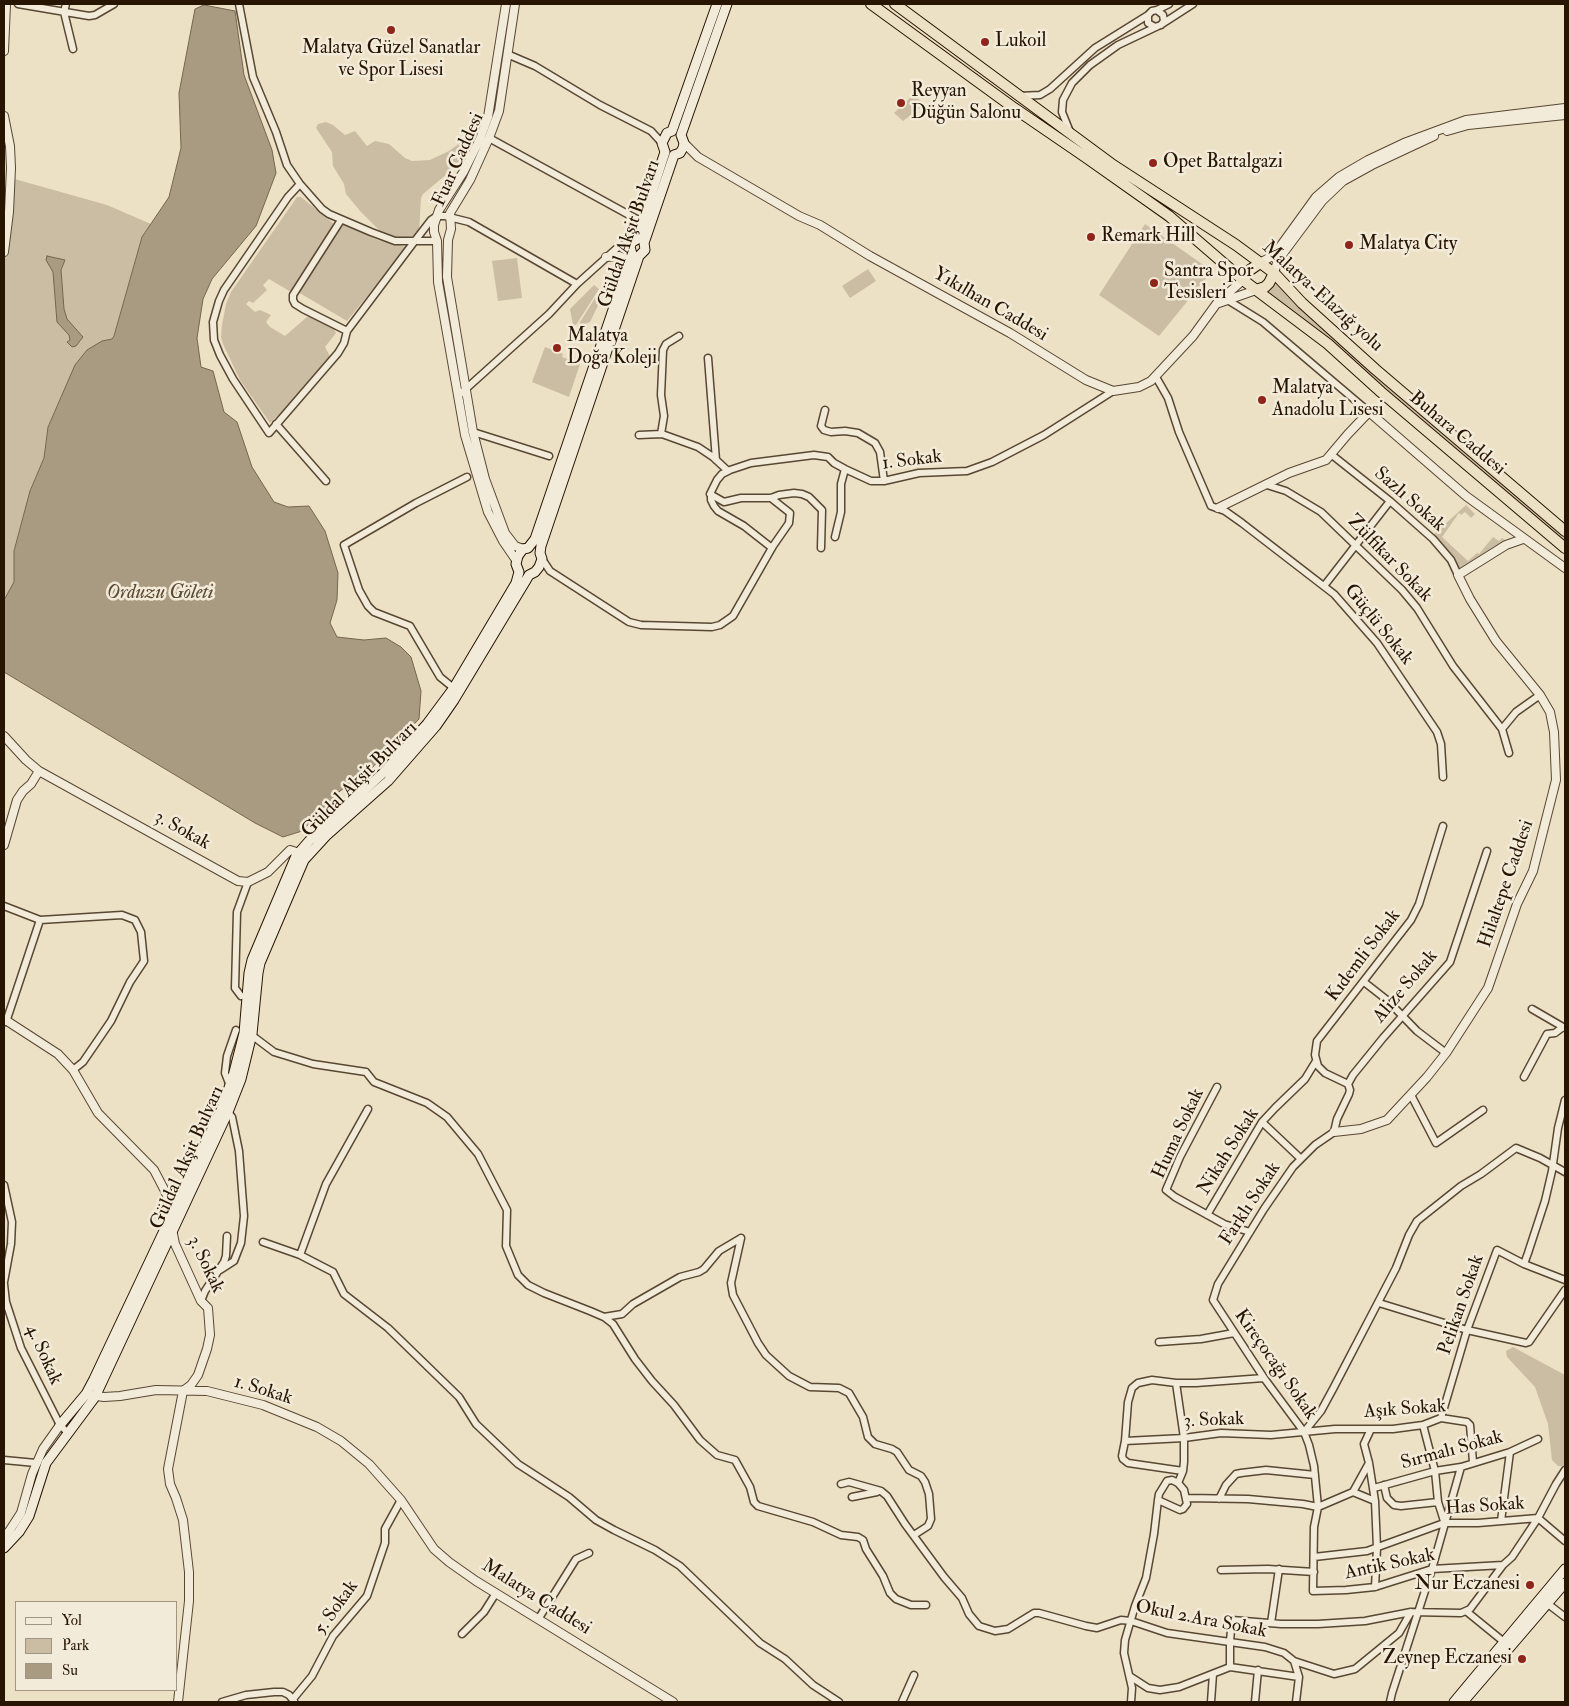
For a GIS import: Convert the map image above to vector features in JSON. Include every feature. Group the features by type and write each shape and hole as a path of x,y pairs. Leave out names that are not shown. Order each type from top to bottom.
{"highway":[{"path":"871,4 1014,108 1169,216 1256,290 1269,283 1274,273"},
{"name":"Malatya-Elazığ yolu","path":"895,4 1112,165 1236,245 1274,273 1302,303 1375,369 1565,531"},
{"path":"1243,280 1250,270 1260,263"},
{"name":"Buhara Caddesi","path":"1256,290 1329,346 1565,548"}],"main road":[{"name":"Güldal Akşit Bulvarı","path":"516,560 520,552 526,549 535,539 628,264 673,153 676,136 717,4"},
{"name":"Güldal Akşit Bulvarı","path":"673,153 662,143 676,136 727,4"},
{"name":"Güldal Akşit Bulvarı","path":"4,1548 19,1532 29,1516 46,1463 68,1433 91,1395 172,1232 228,1112 241,1079 249,973 252,960 296,856 303,854 309,841 405,750 456,691 532,574 539,567 541,546 642,222 673,153"},
{"path":"516,560 519,572"},
{"name":"Güldal Akşit Bulvarı","path":"456,691 516,583 519,572"},
{"name":"Güldal Akşit Bulvarı","path":"60,1425 91,1395 173,1210 222,1108 230,1086 244,1032"},
{"path":"1454,1702 1565,1569"},
{"path":"1464,1702 1565,1583"}],"street":[{"path":"4,50 6,4"},
{"path":"18,4 89,16 95,15 114,4"},
{"path":"66,4 64,12 73,48"},
{"path":"239,4 253,77 276,132 287,165 300,184 322,209 341,220 396,241 437,241 442,243 448,240"},
{"path":"506,4 488,117 480,139 464,171 437,216 434,232 437,241 438,282 468,444 488,512 503,541 516,560"},
{"name":"Fuar Caddesi","path":"515,4 499,111 470,180 451,209 447,277 473,432 485,478 505,533 515,546 526,549"},
{"path":"1019,96 1040,95 1050,89 1095,48 1152,11 1169,4"},
{"path":"1070,134 1062,112 1063,100 1072,83 1090,65 1118,45 1159,26 1193,4"},
{"path":"1157,10 1163,15 1164,20 1159,26"},
{"path":"1148,15 1147,20 1150,25 1159,26"},
{"path":"507,54 534,66 600,105 651,131 676,136"},
{"path":"1260,263 1274,255 1316,197 1339,177 1368,160 1404,143 1466,120 1565,108"},
{"path":"1274,273 1284,252 1322,201 1343,181 1365,169 1444,132 1468,125 1565,115"},
{"path":"4,116 10,146 11,168 9,212 4,252"},
{"path":"651,131 662,143"},
{"name":"Yıkılhan Caddesi","path":"676,136 698,156 799,216 820,225 887,265 1010,333 1086,380 1114,391"},
{"path":"489,138 642,222"},
{"name":"Yıkılhan Caddesi","path":"673,153 698,156"},
{"path":"300,184 288,197 224,290 213,322 214,340 233,379 269,433 338,353 348,331 431,220 437,216 463,220 513,246 577,284"},
{"path":"341,220 293,295 293,300 295,304 303,309 348,331"},
{"path":"451,229 457,222 463,220"},
{"path":"458,396 549,314 577,284 609,255 618,248 635,247"},
{"path":"609,255 624,258 628,264"},
{"path":"1225,299 1243,280"},
{"path":"1114,391 1146,385 1156,377 1193,336 1217,303 1256,290"},
{"path":"1225,299 1263,322 1466,496 1565,568"},
{"path":"660,434 664,416 661,395 663,350 666,344 679,336"},
{"path":"708,358 716,460"},
{"path":"1156,377 1168,398 1177,427 1211,506 1218,508 1289,473 1326,460 1368,412"},
{"name":"1. Sokak","path":"710,494 716,480 728,471 751,463 814,455 828,457 845,470 871,481 884,481 920,472 967,471 975,469 1044,435 1114,391"},
{"path":"825,410 821,426 824,430 858,433 875,443 880,452 884,481"},
{"path":"276,424 326,481"},
{"path":"473,432 550,456"},
{"path":"639,435 660,434 698,447 728,471"},
{"name":"Sazlı Sokak","path":"1332,455 1390,501 1439,545 1458,575"},
{"path":"835,537 841,512 841,484 845,470"},
{"path":"456,691 440,677 410,626 374,612 368,606 359,590 344,545 467,476"},
{"name":"Zülfikar Sokak","path":"1267,485 1286,491 1321,512 1353,541 1412,601 1453,666 1502,729 1509,753"},
{"path":"772,548 744,526 718,511 710,500 710,494 724,502 741,498 771,498 779,495 802,494 809,497 822,510 821,548"},
{"path":"526,549 541,556 550,571 629,622 641,625 712,627 720,625 733,616 772,548 789,523 790,513 771,498"},
{"path":"1324,586 1390,501"},
{"name":"Güçlü Sokak","path":"1218,508 1242,523 1324,586 1338,598 1382,648 1435,728 1441,744 1443,777"},
{"path":"1458,575 1506,545 1523,539"},
{"path":"519,572 532,574 550,571"},
{"name":"Hilaltepe Caddesi","path":"1334,1132 1361,1129 1387,1120 1446,1053 1483,997 1492,980 1518,904 1533,871 1556,780 1554,732 1550,712 1540,695 1499,646 1470,599 1458,575"},
{"path":"1502,729 1516,712 1540,695"},
{"name":"3. Sokak","path":"4,736 39,771 238,881 248,882"},
{"path":"4,845 17,800 39,771"},
{"name":"Kıdemli Sokak","path":"1316,1061 1315,1048 1322,1034 1364,982 1416,912 1443,826"},
{"path":"241,996 235,988 237,912 248,882 268,872 290,850 303,854"},
{"name":"Alize Sokak","path":"1334,1132 1337,1119 1349,1094 1348,1084 1353,1075 1450,962 1487,851"},
{"path":"4,906 40,920 122,915 135,920 140,932 144,961 130,982 111,1021 84,1062 73,1070"},
{"path":"5,1020 40,920"},
{"path":"1364,982 1387,1000 1417,1031 1446,1053"},
{"path":"1524,1077 1547,1034 1564,1028 1532,1009"},
{"name":"3. Sokak","path":"5,1020 58,1054 73,1070 98,1113 154,1170 173,1210 172,1232 175,1244 201,1301 208,1308 210,1335 207,1349 198,1376 183,1391"},
{"path":"244,1032 274,1052 313,1064 366,1072 374,1082 426,1103 447,1116 478,1154 507,1210 506,1246 518,1275 528,1285 544,1294 604,1317 613,1324 635,1360 670,1400 703,1444 717,1455 735,1460 750,1487 754,1502 758,1506 813,1522 841,1535 858,1537 865,1542 866,1549 883,1576 890,1593 896,1599 911,1605 926,1605"},
{"path":"1316,1061 1325,1073 1348,1084"},
{"name":"Nikah Sokak","path":"1208,1215 1262,1122 1305,1079 1316,1061"},
{"name":"Huma Sokak","path":"1217,1088 1180,1157 1166,1190 1174,1197 1224,1224 1250,1232"},
{"path":"1411,1095 1436,1143 1483,1110"},
{"path":"1565,1100 1543,1208 1524,1264 1565,1280"},
{"path":"300,1255 326,1184 368,1109"},
{"path":"220,1270 234,1261 241,1244 244,1216 239,1152 232,1117 228,1112"},
{"path":"1262,1122 1300,1158"},
{"name":"Farklı Sokak","path":"1216,1306 1213,1300 1218,1284 1280,1185 1300,1158 1334,1132"},
{"path":"1304,1432 1327,1401 1379,1303 1417,1221 1461,1186 1482,1174 1516,1148 1565,1172"},
{"name":"4. Sokak","path":"4,1185 12,1222 11,1244 4,1283 6,1302 21,1348 60,1425 68,1433"},
{"path":"201,1301 205,1291 220,1270 226,1256 227,1236"},
{"path":"604,1317 622,1314 633,1304 664,1288 680,1277 699,1272 719,1252 741,1238 732,1283 733,1295 754,1335 766,1355 789,1376 810,1387 839,1388 849,1393 863,1417 868,1437 875,1444 892,1448 897,1452 909,1470 921,1476 929,1494 931,1519 928,1526 914,1535"},
{"path":"263,1242 300,1255 333,1272 344,1294 388,1328 459,1397 476,1424 518,1464 569,1498 596,1520 655,1550 680,1566 760,1643 785,1659 814,1685 839,1702"},
{"name":"Pelikan Sokak","path":"1441,1418 1467,1330 1497,1250 1524,1264"},
{"path":"1379,1303 1467,1330 1526,1343 1529,1342 1565,1290"},
{"name":"Kireçocağı Sokak","path":"1216,1306 1264,1378 1304,1432 1312,1454 1318,1507 1314,1527 1313,1591"},
{"path":"1159,1342 1201,1339 1234,1333"},
{"path":"1183,1471 1128,1463 1122,1456 1126,1441 1128,1402 1132,1388 1138,1382 1152,1380 1176,1383 1220,1383 1264,1378"},
{"path":"1176,1383 1184,1438 1183,1471 1178,1483"},
{"name":"1. Sokak","path":"91,1395 120,1396 156,1390 207,1391 263,1405 317,1426 341,1441 369,1464 401,1500"},
{"path":"178,1702 189,1601 189,1572 183,1520 170,1484 168,1469 183,1391"},
{"name":"Aşık Sokak","path":"1304,1432 1335,1429 1393,1429 1423,1425 1441,1418 1467,1422 1470,1425 1473,1462"},
{"path":"4,1537 21,1513 36,1463 43,1449 60,1425"},
{"path":"1423,1425 1444,1523"},
{"path":"1371,1429 1364,1444 1374,1488 1377,1548 1376,1587"},
{"name":"3. Sokak","path":"1126,1441 1184,1438 1220,1433 1249,1436 1304,1432"},
{"name":"Sırmalı Sokak","path":"1374,1488 1434,1471 1461,1467 1510,1452 1538,1439"},
{"path":"1501,1521 1510,1452"},
{"path":"4,1460 36,1463"},
{"path":"1186,1498 1219,1498 1303,1504 1318,1507 1353,1492 1369,1463"},
{"path":"1390,1702 1432,1569 1461,1467"},
{"path":"1219,1498 1226,1485 1236,1474 1241,1472 1266,1470 1315,1475"},
{"path":"1230,1667 1232,1620 1318,1624 1365,1622 1411,1612 1466,1612 1503,1565 1512,1557 1538,1518 1565,1470"},
{"path":"1131,1702 1131,1677 1123,1648 1148,1568 1158,1500 1161,1489 1167,1481 1172,1480 1178,1483 1184,1490 1187,1504 1180,1510 1158,1500"},
{"path":"841,1484 849,1482 881,1492"},
{"path":"1384,1485 1387,1498 1394,1505 1438,1502"},
{"path":"852,1497 881,1492"},
{"name":"Okul 2.Ara Sokak","path":"881,1492 887,1496 905,1524 962,1598 974,1620 979,1626 986,1629 995,1631 1008,1629 1039,1613 1097,1628 1121,1620 1131,1621 1167,1632 1230,1641 1284,1653 1294,1662 1334,1674 1355,1669 1399,1633 1411,1612"},
{"path":"1353,1492 1375,1501"},
{"name":"Malatya Caddesi","path":"401,1500 439,1554 496,1594 539,1618 674,1702"},
{"name":"5. Sokak","path":"294,1701 312,1676 333,1636 367,1596 385,1544 385,1529 401,1500"},
{"name":"Has Sokak","path":"1314,1557 1359,1553 1444,1523 1478,1523 1538,1518 1565,1541"},
{"path":"539,1618 576,1559 589,1554"},
{"name":"Antik Sokak","path":"1313,1591 1376,1587 1432,1569 1503,1565"},
{"path":"1221,1570 1314,1572"},
{"path":"1271,1623 1279,1570"},
{"path":"462,1634 484,1612 496,1594"},
{"path":"1548,1604 1565,1617"},
{"path":"1466,1612 1504,1642"},
{"path":"1294,1662 1299,1677 1296,1702"},
{"path":"1131,1677 1148,1688 1160,1690 1179,1687 1213,1674 1222,1668 1230,1667 1299,1677"},
{"path":"1255,1702 1258,1670"},
{"path":"1212,1702 1213,1674"},
{"path":"902,1702 914,1675"},
{"path":"222,1702 274,1692 283,1692 294,1701"}],"green space":[{"path":"913,95 925,104 903,121 894,113"},
{"path":"326,122 345,135 355,131 367,146 375,141 389,144 405,158 412,161 430,160 449,151 460,143 467,150 453,169 423,194 421,198 419,232 404,239 385,236 361,212 346,194 344,184 333,166 332,152 316,128 318,124"},
{"path":"11,178 107,205 151,224 142,237 114,336 112,339 102,341 87,350 76,365 48,426 44,458 30,491 14,551 14,582 4,600 4,252"},
{"path":"297,197 301,197 333,223 332,233 291,292 269,279 263,285 267,290 253,303 249,301 246,304 255,312 260,310 271,315 266,322 270,327 285,336 307,317 315,317 331,324 336,333 325,347 331,358 297,397 270,423 240,380 223,344 221,337 222,325 226,304 231,292"},
{"path":"343,224 378,240 407,247 347,321 298,292"},
{"name":"Santra Spor Tesisleri","path":"1145,224 1212,271 1159,336 1099,295"},
{"path":"517,258 522,298 498,301 492,261"},
{"path":"868,269 876,281 850,298 842,286"},
{"path":"1277,282 1395,392 1565,537 1565,542 1442,439 1351,358 1268,293"},
{"path":"594,285 599,289 576,325 573,325 570,309"},
{"path":"600,290 604,293 590,322 577,327"},
{"path":"545,347 563,354 562,357 580,364 569,397 532,382"},
{"path":"1466,505 1475,514 1471,518 1465,512 1461,515 1459,513 1442,537 1468,561 1477,553 1479,554 1493,537 1499,541 1502,538 1506,541 1459,569 1447,550 1433,535"},
{"path":"1513,1347 1565,1375 1565,1464 1563,1466 1558,1466 1552,1460 1548,1424 1535,1387 1507,1357 1506,1351"}],"water":[{"name":"Orduzu Göleti","path":"204,5 235,11 244,75 272,150 276,173 256,226 212,279 203,299 197,338 201,367 213,371 224,412 237,422 252,467 274,502 288,507 309,506 325,531 338,573 337,600 330,623 337,637 364,640 386,638 401,647 411,657 421,691 419,719 365,775 340,791 302,831 283,837 255,823 4,672 4,600 14,582 14,551 30,491 44,458 48,427 75,365 87,350 102,341 112,339 114,336 142,237 169,197 181,148 179,93 195,9"},
{"path":"47,256 65,260 61,270 64,309 67,319 83,337 76,346 72,347 67,342 70,340 69,335 57,322 53,272 46,260"}],"place":[{"name":"Malatya Güzel Sanatlar ve Spor Lisesi","path":"391,30"},
{"name":"Lukoil","path":"985,42"},
{"name":"Reyyan Düğün Salonu","path":"901,103"},
{"name":"Opet Battalgazi","path":"1153,163"},
{"name":"Remark Hill","path":"1091,237"},
{"name":"Malatya City","path":"1349,245"},
{"name":"Santra Spor Tesisleri","path":"1154,283"},
{"name":"Malatya Doğa Koleji","path":"557,348"},
{"name":"Malatya Anadolu Lisesi","path":"1262,400"},
{"name":"Nur Eczanesi","path":"1530,1585"},
{"name":"Zeynep Eczanesi","path":"1522,1659"}]}
